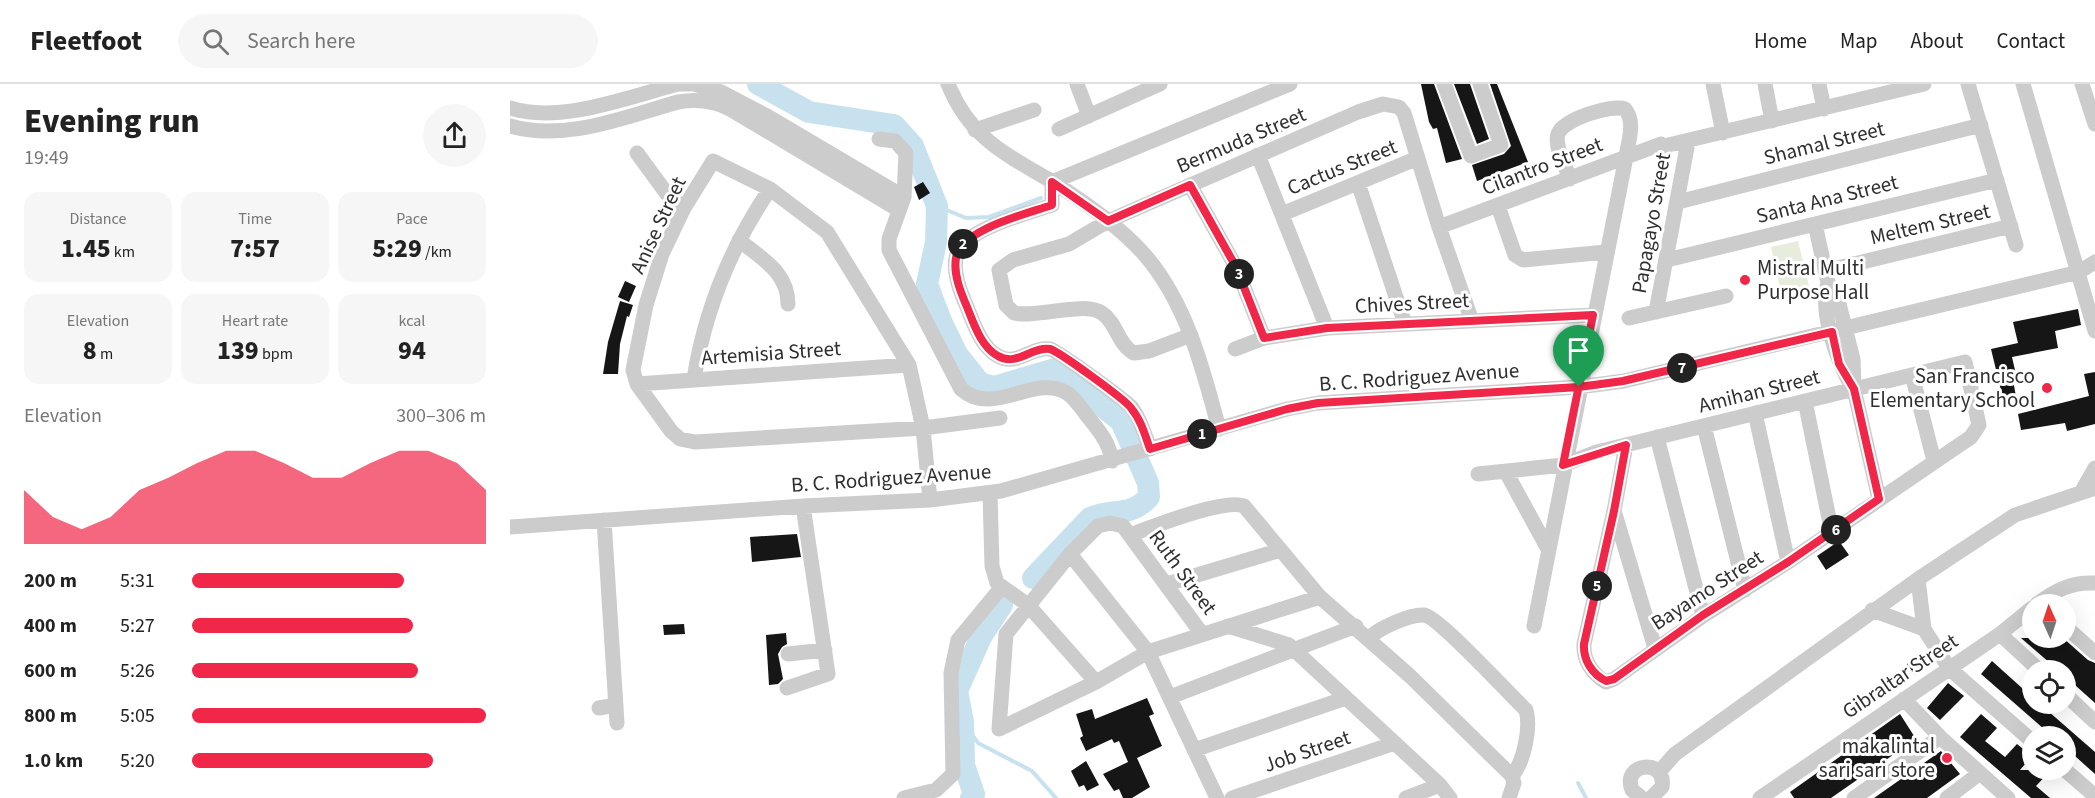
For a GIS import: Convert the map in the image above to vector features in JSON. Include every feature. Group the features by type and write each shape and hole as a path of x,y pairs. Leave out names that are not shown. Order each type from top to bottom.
{"street":[{"path":"510,108 529,113 560,112 678,84 692,84 721,92 758,111 901,203"},
{"path":"948,84 961,111 975,130 992,146 1052,182 1108,221 1143,253 1158,273 1191,335 1219,429"},
{"path":"1077,84 1089,116"},
{"path":"1052,182 1290,84"},
{"path":"1444,84 1471,156 1501,145 1480,84"},
{"path":"1713,84 1723,133"},
{"path":"1765,84 1772,121"},
{"path":"1819,84 1824,109"},
{"name":"Cilantro Street","path":"1439,227 1660,146 1688,142 1824,109 1869,91 1924,84"},
{"path":"1968,84 2016,245"},
{"path":"2024,84 2095,331"},
{"path":"1059,129 1150,86"},
{"path":"2087,86 2095,124"},
{"path":"510,126 534,132 560,131 678,102 689,100 715,102 901,203"},
{"name":"Bermuda Street","path":"1191,335 1149,351 1134,353 1124,346 1101,312 1085,309 1021,315 1010,310 999,276 1002,266 1070,244 1108,221 1358,112 1392,104 1400,107 1418,158"},
{"path":"1534,626 1563,465 1626,157 1630,115 1625,109 1609,107 1570,123 1558,135 1560,152 1570,179"},
{"path":"975,130 1034,110"},
{"name":"Shamal Street","path":"1678,202 1981,125"},
{"path":"879,139 895,141 906,153 901,203 889,239 889,250 961,389 970,398 981,401 1042,389 1058,389 1068,393 1108,441 1113,460"},
{"name":"Papagayo Street","path":"1656,312 1688,142"},
{"path":"637,153 667,194 684,208"},
{"path":"1258,155 1327,328"},
{"path":"1418,158 1472,321"},
{"name":"Cactus Street","path":"1282,214 1418,158"},
{"name":"Anise Street","path":"637,384 633,370 646,305 662,254 684,208 712,161 770,189 827,232 909,365 923,428 930,500"},
{"name":"Santa Ana Street","path":"1667,260 1997,180"},
{"path":"1052,182 1052,205 976,233 963,244 956,258 956,275 963,297 979,334 990,351 1001,358 1014,360 1041,349 1052,349 1072,361 1132,408 1148,450"},
{"path":"1358,183 1405,324"},
{"path":"1190,185 1236,267 1264,338"},
{"path":"694,380 707,315 722,274 739,240 770,189"},
{"path":"1498,206 1515,255 1523,260 1606,252"},
{"path":"1815,224 1827,277 1824,298 1838,330 1839,364 1854,389 1879,499"},
{"name":"Meltem Street","path":"1827,277 2010,226"},
{"path":"739,240 779,273 785,282 788,304"},
{"path":"2079,272 2095,262"},
{"path":"2079,272 2095,275"},
{"name":"B. C. Rodriguez Avenue","path":"510,527 802,506 930,500 990,493 1318,403 1579,387 1623,381 2079,272"},
{"path":"1629,318 1726,296"},
{"name":"Chives Street","path":"1235,349 1264,338 1327,328 1593,315"},
{"name":"Amihan Street","path":"1478,474 1563,465 1597,452 1965,362"},
{"name":"Bayamo Street","path":"1626,445 1614,511 1584,644 1586,659 1594,672 1606,681 1614,679 1703,615 1832,533 1979,428 1965,362"},
{"name":"Artemisia Street","path":"637,384 909,365"},
{"path":"1912,375 1934,461"},
{"path":"637,384 675,436 687,441 923,428 1000,418"},
{"path":"1805,401 1832,533"},
{"path":"1755,413 1788,562"},
{"path":"1704,426 1745,590"},
{"path":"1657,437 1703,615"},
{"path":"1659,772 1675,754 1872,610 2015,515 2091,492 2095,468"},
{"path":"1506,472 1548,549"},
{"path":"990,493 994,576 1001,588 1028,605 1096,682"},
{"path":"1320,597 1148,652 1096,682 999,729 1006,634 1070,554 1098,526 1105,524 1123,526 1131,535 1175,518 1240,504 1320,597 1369,638 1512,776 1514,783 1509,798"},
{"path":"787,688 828,674 802,506"},
{"path":"1614,511 1655,648"},
{"path":"604,520 617,723"},
{"name":"Ruth Street","path":"1131,535 1202,634"},
{"path":"1167,584 1281,550"},
{"path":"1070,554 1148,652 1217,798"},
{"path":"1918,579 1924,629 1949,668 2022,732"},
{"name":"Gibraltar Street","path":"2051,594 2058,588 2079,583 2095,583"},
{"path":"903,798 936,790 953,774 951,673 958,640 1001,588"},
{"path":"1872,610 1924,629"},
{"path":"1369,638 1383,627 1423,615 1433,618 1447,631 1526,710 1529,718 1520,762 1512,776"},
{"name":"Gibraltar Street","path":"1760,798 2022,617"},
{"path":"1228,626 1279,640 1297,651 1395,743 1438,792 1450,798"},
{"path":"1170,697 1297,651 1356,626"},
{"path":"2000,634 2028,660"},
{"path":"2076,636 2095,653"},
{"path":"788,654 825,650"},
{"path":"1194,750 1346,698"},
{"path":"1904,699 1940,736 2008,798"},
{"path":"2076,704 2095,722"},
{"path":"599,708 616,705"},
{"path":"1854,798 1940,736"},
{"name":"Job Street","path":"1232,798 1395,743"},
{"path":"1642,798 1632,790 1632,774 1639,767 1645,766 1659,772"},
{"path":"1651,798 1662,788 1659,772"},
{"path":"1947,798 1980,773"},
{"path":"2076,780 2095,796"},
{"path":"1406,798 1438,792"}],"green space":[{"path":"1798,241 1810,290 1782,297 1771,247"}],"building":[{"path":"1421,84 1434,84 1462,159 1446,163 1437,128 1433,129 1429,122"},
{"path":"1454,84 1470,84 1489,139 1477,144"},
{"path":"1490,84 1497,84 1528,162 1477,181 1472,165 1504,154 1511,146"},
{"path":"1293,114 1298,125 1268,137 1263,127"},
{"path":"923,182 930,193 919,200 914,187"},
{"path":"625,281 636,286 629,302 618,297"},
{"path":"620,301 633,305 629,317 627,316 620,344 618,374 603,374 608,342"},
{"path":"2078,309 2081,325 2055,331 2058,348 2012,357 2017,379 2013,380 2017,402 2004,403 1991,349 2018,343 2013,322"},
{"path":"2095,372 2095,424 2067,431 2065,423 2021,430 2018,414 2089,396 2084,374"},
{"path":"797,534 801,557 752,562 750,537"},
{"path":"1839,541 1849,555 1826,570 1817,556"},
{"path":"684,624 685,634 664,635 663,625"},
{"path":"786,633 787,644 778,654 783,679 778,684 769,685 766,635"},
{"path":"2033,648 2074,648 2095,663 2095,703 2076,686 2076,660 2046,660"},
{"path":"1920,656 1928,667 1915,675 1907,664"},
{"path":"1992,661 2022,688 2022,710 1981,674"},
{"path":"1948,683 1964,696 1940,720 1927,708"},
{"path":"1147,698 1154,714 1149,716 1162,746 1137,758 1150,787 1132,798 1123,798 1119,789 1114,791 1103,774 1128,762 1119,741 1114,743 1112,739 1086,751 1080,738 1083,736 1076,714 1092,709 1095,719"},
{"path":"1900,714 1916,739 1831,798 1794,798 1790,792"},
{"path":"1981,714 1997,728 1985,741 2005,757 2017,744 2022,748 2020,770 2022,770 2022,780 2042,780 2036,786 2050,798 2031,798 1960,737"},
{"path":"2027,714 2051,714 2065,726 2041,726"},
{"path":"2076,735 2095,752 2095,774 2076,757"},
{"path":"1941,751 1960,774 1927,798 1874,798"},
{"path":"1086,761 1099,785 1087,791 1084,785 1079,787 1071,771"}],"waterway":[{"path":"758,84 809,112 894,125 913,146 937,206 936,242 927,284 957,354 980,383 994,387 1055,369 1121,421 1148,483 1149,497 1135,508 1090,518 1033,578"},
{"path":"937,206 966,218 989,217 1041,198"},
{"path":"971,798 974,794 964,765 963,722 957,691 981,637 1002,605"},
{"path":"963,722 978,743 1032,771 1056,798"},
{"path":"1578,783 1586,798"}],"place":[{"name":"Mistral Multi Purpose Hall","path":"1745,280"},
{"name":"San Francisco Elementary School","path":"2047,388"},
{"name":"makalintal sari sari store","path":"1947,758"}],"route":[{"path":"1579,387 1318,403 1287,409 1150,449 1141,424 1132,408 1124,399 1096,382 1072,361 1052,349 1041,349 1014,360 1001,358 990,351 979,334 963,297 956,275 956,258 963,244 976,233 1052,205 1052,182 1108,221 1190,185 1236,267 1264,338 1327,328 1593,315 1579,387 1563,465 1597,452 1626,445 1583,651 1594,672 1606,681 1614,679 1703,615 1788,562 1879,499 1854,389 1839,364 1832,332 1623,381 1579,387"}]}
